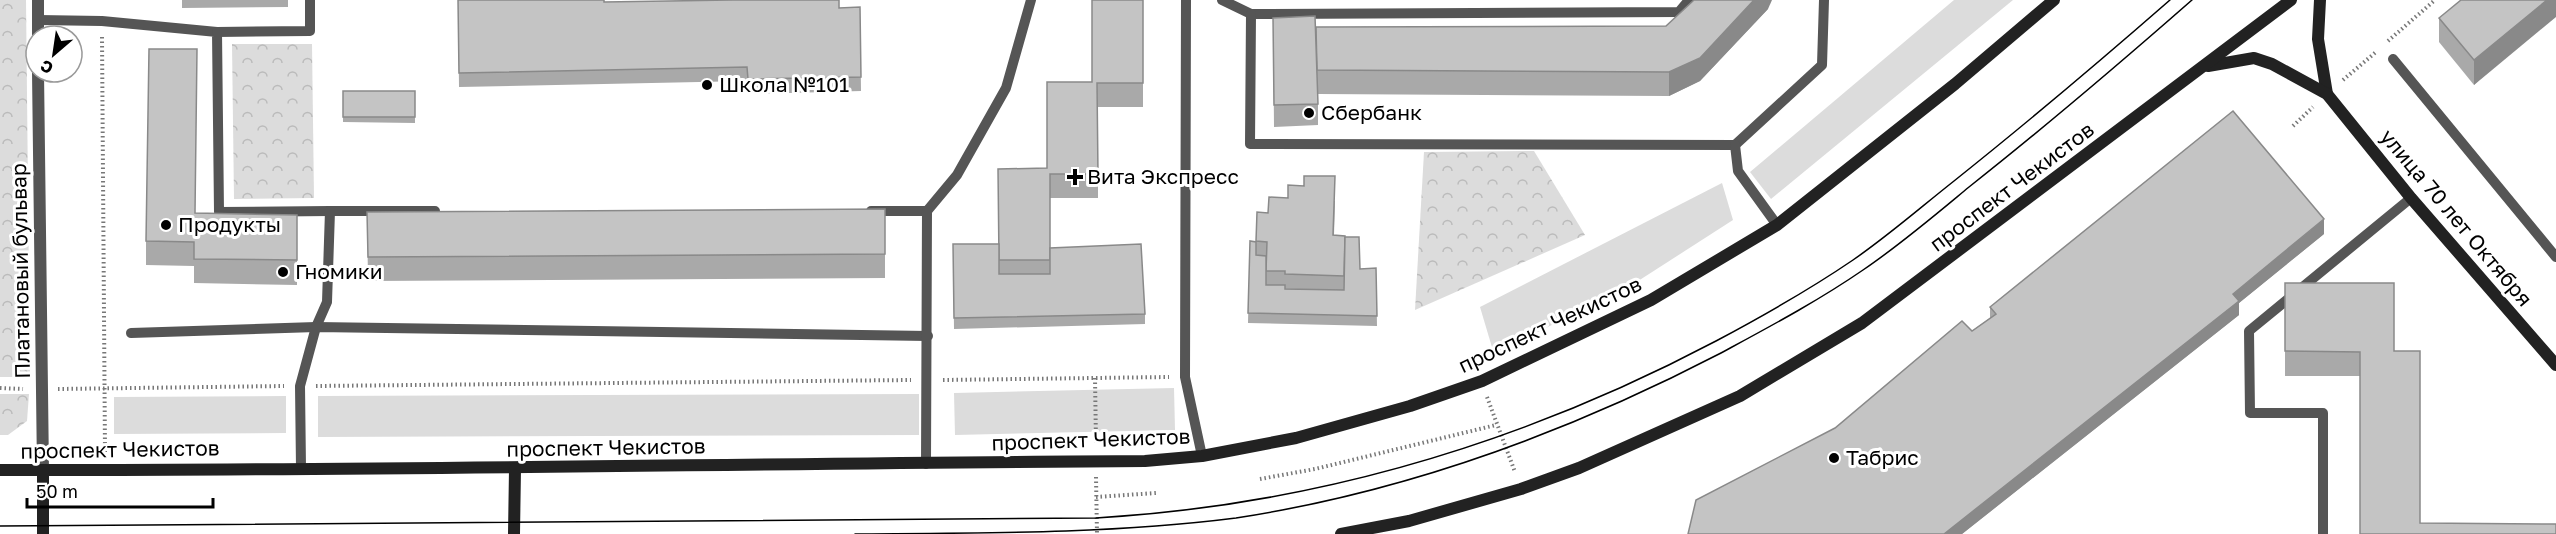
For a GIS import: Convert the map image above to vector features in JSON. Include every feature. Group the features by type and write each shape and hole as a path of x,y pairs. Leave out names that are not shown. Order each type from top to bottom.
{"main road":[{"name":"проспект Чекистов","path":"0,470 515,469 1145,461 1202,456 1296,438 1410,406 1482,381 1651,300 1777,225 1956,84 2054,0"},
{"name":"проспект Чекистов","path":"1341,534 1409,521 1521,489 1579,468 1740,396 1862,323 2204,68 2291,0"},
{"name":"улица 70 лет Октября","path":"2320,0 2318,39 2327,94"},
{"name":"улица 70 лет Октября","path":"2204,68 2254,58 2272,64 2327,94 2411,198 2556,365"},
{"path":"514,534 515,469"},
{"path":"43,470 43,534"}],"street":[{"path":"38,0 38,24"},
{"name":"Платановый бульвар","path":"38,84 43,470"}],"lane":[{"path":"38,20 102,21 217,32 310,31 310,0"},
{"path":"926,464 927,211 957,175 1006,88 1031,0"},
{"path":"1186,0 1185,377 1202,456"},
{"path":"1222,0 1251,14 1680,12 1689,0"},
{"path":"1251,14 1250,144 1735,145 1822,65 1824,0"},
{"path":"217,32 219,212 450,211"},
{"path":"2393,59 2556,256"},
{"path":"1735,145 1738,171 1777,225"},
{"path":"2323,534 2324,413 2250,412 2249,331 2411,198"},
{"path":"301,468 300,386 316,327 327,302 330,211"},
{"path":"855,211 927,211"},
{"path":"131,333 316,327 928,336"}],"path":[{"path":"102,21 105,469"},
{"path":"2293,126 2327,94"},
{"path":"0,388 1185,377"},
{"path":"1482,381 1521,489"},
{"path":"1260,479 1315,469 1496,425"},
{"path":"1096,497 1156,493"}],"green space":[{"path":"0,0 26,0 24,84 27,84 30,377 0,377"},
{"path":"1954,0 2013,0 1771,199 1750,172"},
{"path":"232,44 312,44 314,198 234,199"},
{"path":"1534,151 1585,235 1415,310 1424,152"},
{"path":"1722,183 1733,220 1635,283 1494,354 1480,307"},
{"path":"1174,388 1175,430 955,435 954,393"},
{"path":"0,394 29,394 27,421 8,435 0,435"},
{"path":"919,394 919,435 318,437 318,396"},
{"path":"286,396 286,433 114,434 114,397"}],"building":[{"path":"458,0 604,0 604,2 839,0 839,8 860,7 861,77 748,79 747,67 459,73"},
{"path":"1092,0 1143,0 1143,83 1097,83 1098,174 1050,174 1050,260 999,260 998,169 1047,168 1047,82 1092,82"},
{"path":"1694,0 1754,0 1700,58 1669,72 1317,70 1316,27 1666,26"},
{"path":"2461,0 2547,0 2474,60 2439,18"},
{"path":"1315,16 1318,104 1274,105 1273,18"},
{"path":"149,49 197,49 195,213 297,215 297,260 194,259 194,242 146,241"},
{"path":"343,91 415,91 415,117 343,117"},
{"path":"2233,111 2324,219 2233,294 2239,301 1944,534 1688,534 1696,500 1835,428 1962,321 1972,331 1996,314 1990,307"},
{"path":"1304,176 1335,176 1333,235 1345,236 1344,276 1266,271 1267,242 1256,241 1257,212 1268,213 1269,197 1288,198 1288,185 1304,186"},
{"path":"885,209 885,254 368,257 367,212"},
{"path":"1345,237 1359,237 1360,269 1376,268 1377,316 1248,313 1250,241 1256,242 1256,255 1266,256 1266,285 1285,285 1285,289 1344,290"},
{"path":"953,244 999,244 999,274 1050,274 1050,248 1141,244 1145,314 954,318"},
{"path":"2285,283 2394,283 2394,351 2420,351 2420,523 2556,524 2556,534 2360,534 2360,352 2285,351"}],"tram line":[{"path":"0,526 1096,518 1178,511 1259,499 1338,483 1416,463 1492,439 1568,410 1642,378 1716,341 1786,302 1853,260 1892,231 2036,114 2170,0"},
{"path":"855,534 1094,530 1236,518 1299,507 1424,475 1545,433 1663,382 1721,353 1811,303 1863,270 1917,230 2026,141 2192,0"}],"place":[{"name":"Школа №101","path":"707,85"},
{"name":"Сбербанк","path":"1309,113"},
{"name":"Вита Экспресс","path":"1075,177"},
{"name":"Продукты","path":"166,225"},
{"name":"Гномики","path":"283,272"},
{"name":"Табрис","path":"1834,458"}]}
